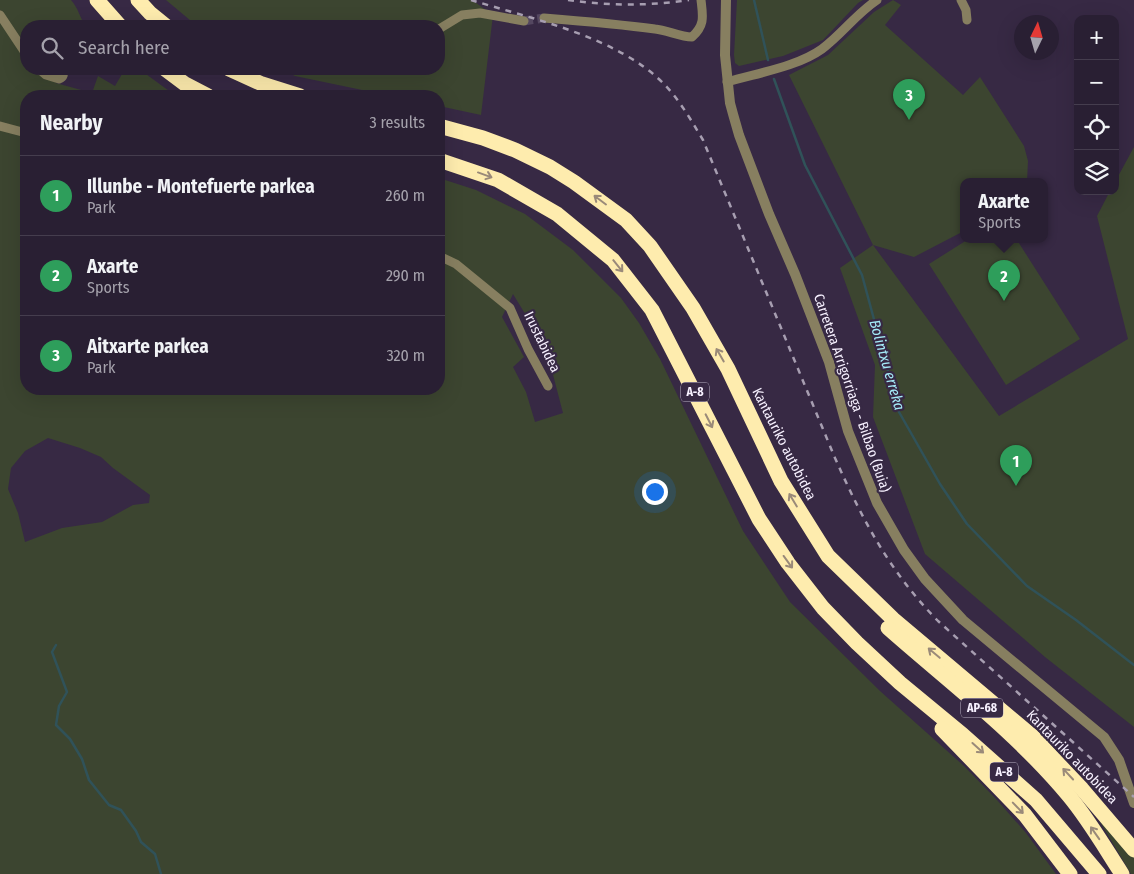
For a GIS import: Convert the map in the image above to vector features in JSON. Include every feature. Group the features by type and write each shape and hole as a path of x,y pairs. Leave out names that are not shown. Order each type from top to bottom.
{"highway":[{"path":"97,0 115,20"},
{"path":"138,0 159,20"},
{"path":"173,75 196,90"},
{"path":"242,75 281,90"},
{"name":"Kantauriko autobidea","path":"445,128 515,150 550,167 626,220 650,246 693,308 728,369 782,481 828,556 893,619 1032,736 1082,789 1134,850"},
{"name":"A-8","path":"445,162 498,180 557,214 613,260 652,310 759,519 788,563 830,615 857,643 900,683 963,735 1036,800 1099,873"},
{"name":"AP-68","path":"828,556 852,590 884,624 973,700 1022,746 1069,796 1122,874"},
{"path":"900,683 1025,815 1070,874"}],"street":[{"path":"544,18 657,29 692,37 700,29 703,16 701,0"},
{"name":"Carretera Arrigorriaga - Bilbao (Buia)","path":"726,0 727,82 730,103 739,134 826,354 848,431 867,482 890,527 925,579 963,620 1093,727 1112,748 1119,760 1134,803"},
{"path":"727,82 797,62 821,50 863,9 877,0"},
{"path":"961,0 966,10 967,20"},
{"path":"445,25 462,15 480,13 524,21"},
{"path":"0,15 20,45"},
{"path":"46,75 59,79 63,75"},
{"path":"0,126 20,131"},
{"name":"Irustabidea","path":"445,259 456,264 510,308 528,349 548,386"}],"green space":[{"path":"0,0 71,0 82,20 20,20 20,75 54,75 56,83 81,90 20,90 20,395 445,395 445,180 476,190 525,214 573,250 621,298 639,323 660,359 743,531 790,602 880,691 964,766 1026,833 1056,874 0,874","holes":["513,294 527,317 535,319 550,354 551,367 563,413 535,422 526,392 513,367 524,357 502,317","48,438 101,457 150,495 149,503 133,505 102,522 62,528 25,542 18,513 8,489 11,468 25,451"]},
{"path":"166,0 472,0 493,15 481,115 445,107 445,90 362,90 293,75 445,75 445,20 190,20"},
{"path":"737,0 863,0 823,40 783,56 739,66 735,63 734,55"},
{"path":"893,0 901,5 885,25 963,95 980,77 1024,146 1028,161 1027,178 960,178 960,233 914,257 873,245 789,75 828,55 874,12"},
{"path":"121,75 147,75 168,90 93,90 98,76 115,86"},
{"path":"1134,147 1134,727 1045,657 925,554 873,417 875,365 840,268 873,245 999,416 1128,339 1097,216 1108,195 1119,195 1119,175"},
{"path":"962,243 1019,243 1080,339 1006,385 929,264"},
{"path":"1093,810 1134,857 1134,874 1131,874"}],"waterway":[{"path":"754,0 768,60"},
{"name":"Bolintxu erreka","path":"774,79 805,165 862,275 899,412 940,484 967,524 1027,586 1076,620 1134,665"},
{"path":"56,645 52,652 67,692 59,706 56,725 70,739 82,759 89,780 109,805 121,810 136,831 141,842 155,854 161,874"}],"tunnel":[{"path":"524,21 544,18"}],"railway":[{"path":"471,0 547,22 598,42 622,53 644,67 669,89 703,140 835,458 867,524 892,565 921,603 938,621 1134,797"},
{"path":"568,0 628,4 689,0"}],"place":[{"name":"Aitxarte parkea","path":"909,120"},
{"name":"Axarte","path":"1004,301"},
{"name":"Illunbe - Montefuerte parkea","path":"1016,486"}]}
